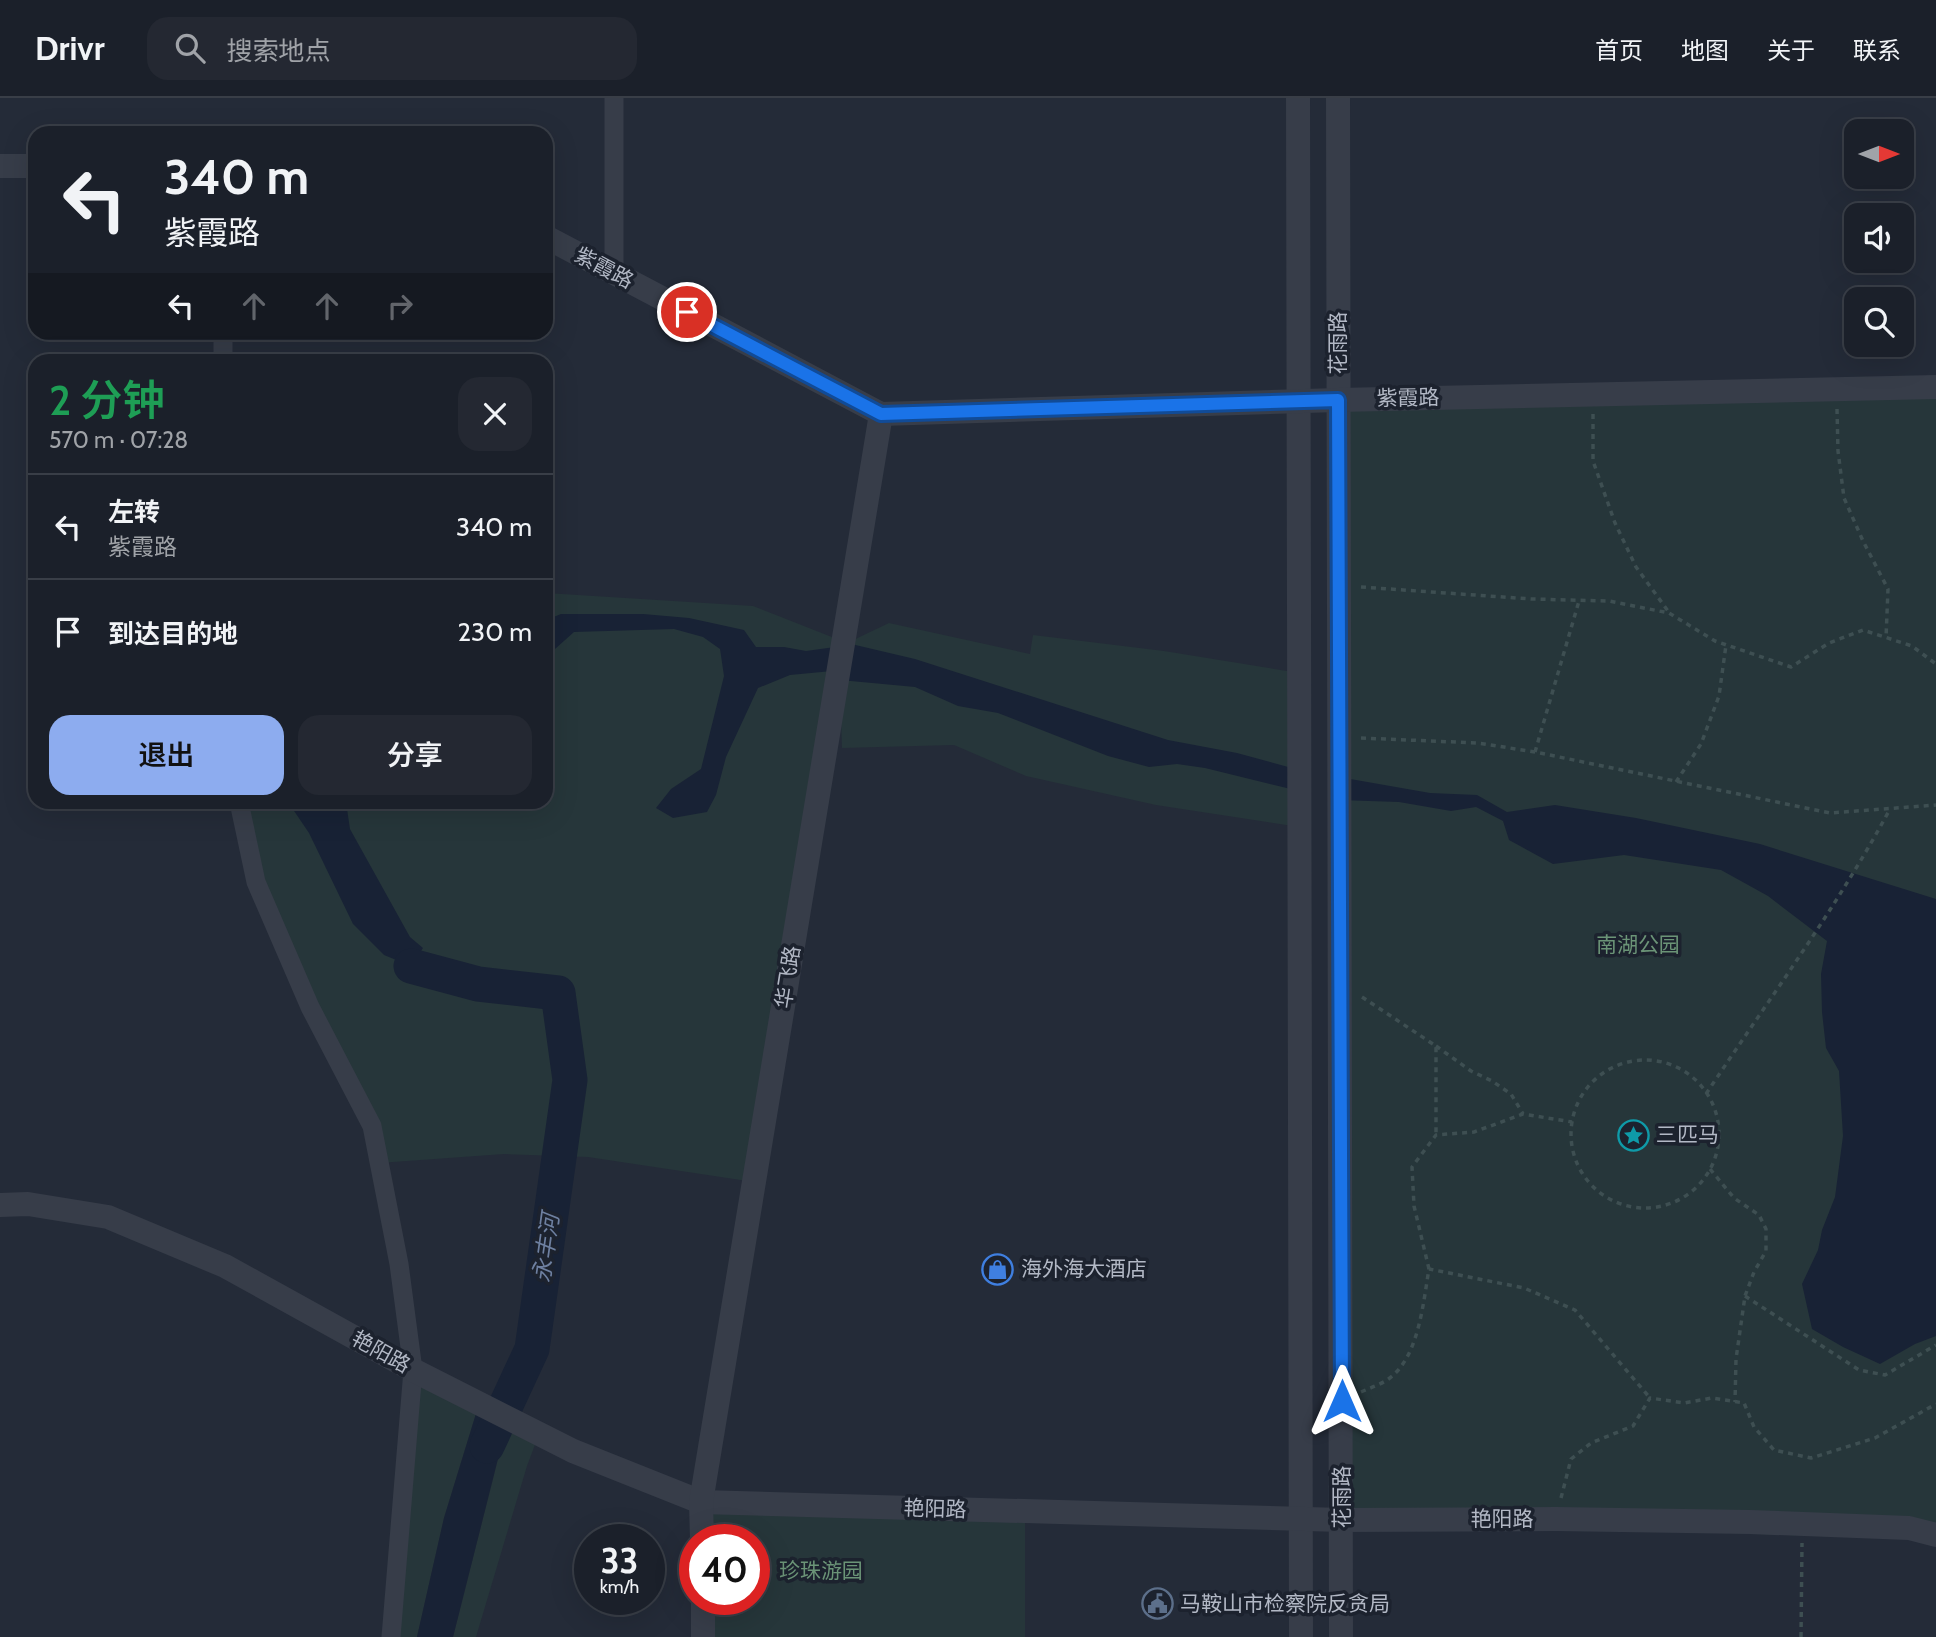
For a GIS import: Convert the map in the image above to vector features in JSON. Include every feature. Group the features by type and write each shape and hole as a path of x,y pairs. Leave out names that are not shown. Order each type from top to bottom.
{"street":[{"path":"614,98 614,274"},
{"path":"1298,98 1301,1637"},
{"name":"花雨路","path":"1338,98 1341,1637"},
{"path":"0,166 28,166"},
{"name":"紫霞路","path":"553,241 881,414 1298,401 1936,387"},
{"name":"华飞路","path":"702,1524 701,1502 881,414"},
{"path":"241,809 256,882 310,1007 372,1126 399,1264 414,1370 391,1637"},
{"name":"艳阳路","path":"0,1205 28,1204 108,1217 225,1266 414,1370 573,1451 701,1502 1342,1520 1556,1519 1802,1524 1909,1528 1936,1535"},
{"path":"703,1615 703,1637"}],"path":[{"path":"1837,389 1838,451 1844,498 1888,589 1886,638"},
{"path":"1593,394 1593,461 1615,523 1636,566 1669,613"},
{"path":"1338,586 1609,601 1669,613 1715,641 1791,667 1829,643 1863,630 1912,646 1936,664"},
{"path":"1535,752 1579,601"},
{"path":"1676,783 1701,744 1715,708 1726,645"},
{"path":"1339,737 1478,743 1535,752 1830,813 1936,805"},
{"path":"1706,1094 1764,1006 1815,936 1859,867 1890,810"},
{"path":"1340,982 1471,1071 1511,1094 1523,1114"},
{"path":"1342,1401 1389,1379 1412,1351 1422,1315 1429,1269 1414,1206 1412,1167 1436,1135 1436,1046"},
{"path":"1651,1060 1676,1067 1697,1081 1706,1094 1718,1123 1718,1147 1710,1169 1696,1188 1676,1201 1653,1208 1630,1207 1608,1199 1590,1184 1576,1162 1570,1138 1574,1112 1585,1090 1603,1072 1626,1062 1651,1060"},
{"path":"1436,1135 1474,1132 1523,1114 1572,1122"},
{"path":"1710,1169 1734,1198 1759,1215 1766,1229 1766,1251 1745,1296 1736,1359 1735,1402"},
{"path":"1429,1269 1524,1288 1575,1310 1650,1398 1684,1403 1712,1398 1744,1403 1754,1427 1774,1450 1811,1458 1875,1438 1936,1404"},
{"path":"1745,1296 1859,1370 1885,1375 1936,1345"},
{"path":"1556,1519 1571,1459 1591,1443 1633,1426 1650,1398"},
{"path":"1801,1637 1802,1524"}],"green space":[{"name":"南湖公园","path":"1936,387 1936,1540 1342,1520 1338,400"},
{"path":"553,593 753,606 847,643 889,623 1030,654 1033,635 1164,651 1299,673 1299,827 1156,805 1026,776 954,745 842,748 840,686 754,1182 588,1157 504,1154 379,1163 298,980 241,809 553,809"},
{"path":"413,1370 479,1404 444,1518 417,1637 391,1637"},
{"path":"508,1419 539,1434 476,1637 453,1637"},
{"name":"珍珠游园","path":"701,1502 1025,1512 1025,1637 703,1637 703,1615 770,1615 770,1524 702,1524"}],"water":[{"path":"561,614 643,614 689,618 744,630 756,647 784,647 806,651 835,647 832,671 790,675 758,688 726,757 716,795 707,812 673,818 656,808 671,789 701,769 724,676 720,649 703,637 674,629 574,632 553,651 553,617"},
{"path":"847,643 915,659 1168,740 1237,753 1299,770 1299,791 1205,768 1177,764 1149,767 1108,756 998,713 958,706 915,687 840,680"},
{"path":"1339,777 1430,793 1477,795 1507,812 1555,805 1636,818 1760,844 1936,899 1936,1336 1915,1344 1880,1364 1812,1329 1802,1284 1818,1250 1822,1230 1835,1197 1843,1136 1839,1071 1826,1048 1822,1012 1821,974 1827,941 1768,896 1721,870 1624,855 1553,864 1509,840 1503,821 1476,807 1451,811 1399,802 1339,800"},
{"path":"293,809 347,809 350,829 410,937 423,948 411,966 384,955 353,924 309,833"},
{"path":"479,1404 508,1419 453,1637 417,1637 444,1518"}],"waterway":[{"name":"永丰河","path":"411,966 478,984 558,993 570,1080 532,1349 487,1446"}],"place":[{"name":"三匹马","path":"1633,1135"},
{"name":"海外海大酒店","path":"998,1269"},
{"name":"马鞍山市检察院反贪局","path":"1157,1604"}],"route":[{"path":"687,312 881,414 1338,400 1342,1401"}]}
